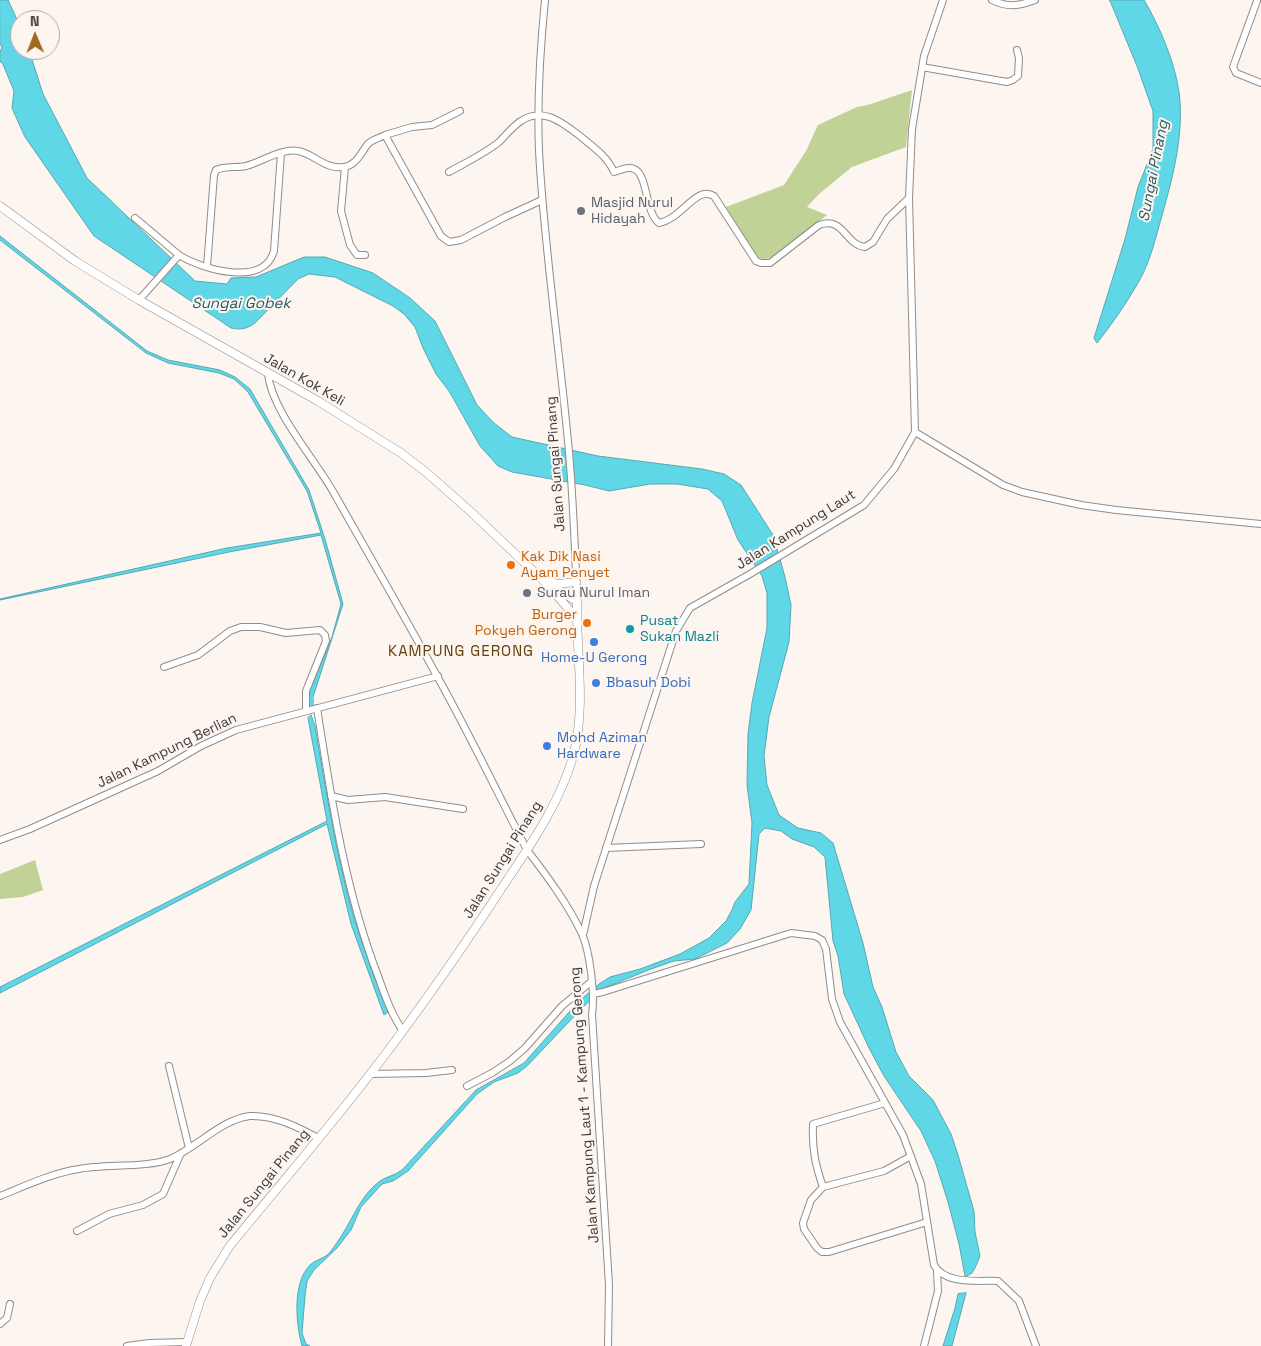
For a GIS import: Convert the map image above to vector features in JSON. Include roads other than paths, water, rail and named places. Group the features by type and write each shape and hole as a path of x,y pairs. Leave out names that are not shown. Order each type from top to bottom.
{"street":[{"name":"Jalan Sungai Pinang","path":"186,1344 210,1278 229,1247 370,1074 424,1004 527,850 557,797 571,762 576,741 579,677 577,601 567,432 542,200 538,114 545,0"},
{"path":"943,0 922,66 912,129 910,198 915,432 1003,485 1022,492 1081,505 1116,510 1261,524"},
{"path":"992,0 1011,6 1018,6 1035,0"},
{"path":"1257,1 1233,67 1236,73 1261,82"},
{"path":"922,66 1007,82 1018,76 1019,58 1017,50"},
{"path":"208,267 215,173 219,169 248,165 290,151 299,151 324,164 346,167 359,158 371,142 412,127 432,125 460,111"},
{"path":"449,172 498,143 520,121 538,114 559,120 602,154 610,163 614,172 628,168 639,172 654,216 659,222 666,222 704,192 714,196 756,261 761,263 770,262 825,222 836,224 860,247 865,247 873,242 887,219 910,198"},
{"path":"386,135 440,236 449,242 461,240 542,200"},
{"path":"135,218 176,257 208,267 236,272 250,272 260,269 269,262 274,251 281,153"},
{"path":"346,167 340,206 341,216 352,250 357,255 365,255"},
{"name":"Jalan Kok Keli","path":"0,206 75,261 139,300 318,401 400,453 470,511 546,582 577,601"},
{"path":"139,300 176,257"},
{"name":"Jalan Kampung Laut 1 - Kampung Gerong","path":"268,374 269,386 292,429 332,489 438,676 527,850 546,876 583,935 593,993 593,1023 609,1285 608,1346"},
{"name":"Jalan Kampung Laut","path":"583,935 594,886 676,631 690,608 864,505 894,469 915,432"},
{"path":"546,582 558,584 576,582"},
{"path":"546,582 577,619"},
{"path":"164,668 198,655 230,631 242,628 260,626 286,633 320,630 325,635 326,645 306,691 306,710"},
{"name":"Jalan Kampung Berlian","path":"0,840 30,829 158,770 201,746 236,730 438,676"},
{"path":"317,708 331,796 353,899 369,952 394,1019 403,1031"},
{"path":"331,796 348,800 385,797 464,809"},
{"path":"606,848 701,844"},
{"path":"593,993 603,992 791,934 815,936 822,940 826,949 832,999 840,1022 903,1135 921,1184 934,1266 937,1271 938,1291 924,1346"},
{"path":"467,1086 510,1061 525,1048 562,1006 592,983"},
{"path":"169,1066 189,1148"},
{"path":"370,1074 426,1074 452,1070"},
{"path":"823,1188 815,1164 812,1146 813,1124 885,1103"},
{"path":"0,1196 72,1170 153,1163 169,1159 223,1127 238,1119 249,1116 281,1121 298,1127 318,1138"},
{"path":"77,1231 109,1214 143,1205 164,1194 182,1153"},
{"path":"911,1156 884,1171 823,1188 811,1200 803,1223 804,1229 817,1248 822,1252 829,1252 926,1222"},
{"path":"937,1271 947,1277 958,1280 998,1281 1019,1300 1036,1346"},
{"path":"0,1324 7,1318 10,1304"},
{"path":"127,1346 149,1343 186,1344"}],"water":[{"name":"Sungai Gobek","path":"0,0 8,0 13,10 10,10 10,60 32,60 43,94 87,178 195,281 227,284 231,278 256,277 304,257 325,257 373,273 410,298 435,321 477,405 494,423 512,437 598,456 702,469 724,474 741,485 773,535 791,605 789,642 769,717 764,756 767,785 779,815 798,828 821,833 833,843 863,943 873,987 882,1007 896,1052 909,1076 933,1100 951,1134 958,1155 974,1211 975,1232 980,1256 972,1273 965,1277 959,1244 935,1161 921,1131 884,1076 844,994 838,956 833,941 825,857 814,847 792,839 781,831 765,828 759,834 751,910 740,929 727,943 695,959 674,961 604,988 583,1007 527,1066 518,1073 494,1082 477,1094 408,1171 393,1181 382,1184 361,1207 351,1230 337,1248 314,1270 307,1281 302,1333 306,1344 310,1346 302,1346 297,1315 300,1282 310,1265 330,1252 366,1194 383,1179 403,1169 476,1090 524,1063 578,1002 599,984 610,977 640,969 680,954 709,938 726,921 735,902 749,884 752,823 747,785 748,734 752,703 767,628 767,593 762,576 738,540 722,501 708,489 677,484 650,484 609,491 512,472 498,466 480,446 449,391 436,374 415,327 404,314 393,306 335,277 309,274 298,279 255,323 249,327 231,328 94,236 25,137 12,108 14,91 2,62 0,62 2,47 0,44"},
{"name":"Sungai Pinang","path":"1110,0 1144,0 1150,10 1166,44 1174,68 1179,92 1180,126 1176,160 1148,263 1129,299 1097,343 1094,338 1125,239 1138,187 1153,149 1153,111"},
{"path":"0,236 147,351 168,360 220,370 235,377 250,389 309,490 343,604 313,697 310,699 308,695 332,637 341,604 321,535 229,552 0,600 227,548 321,533 307,491 248,392 234,379 219,373 168,363 146,353 0,240"},
{"path":"311,715 315,726 333,828 350,904 388,1012 384,1015 351,924 327,824 0,993 0,987 327,821 308,718"},
{"path":"966,1293 952,1346 943,1346 958,1294"}],"waterway":[{"path":"310,699 310,705"}],"place":[{"name":"Masjid Nurul Hidayah","path":"581,211"},
{"name":"Kak Dik Nasi Ayam Penyet","path":"511,565"},
{"name":"Surau Nurul Iman","path":"527,593"},
{"name":"Burger Pokyeh Gerong","path":"587,623"},
{"name":"Pusat Sukan Mazli","path":"630,629"},
{"name":"Home-U Gerong","path":"594,642"},
{"name":"Bbasuh Dobi","path":"596,683"},
{"name":"Mohd Aziman Hardware","path":"547,746"}],"district":[{"name":"KAMPUNG GERONG","path":"461,652"}]}
